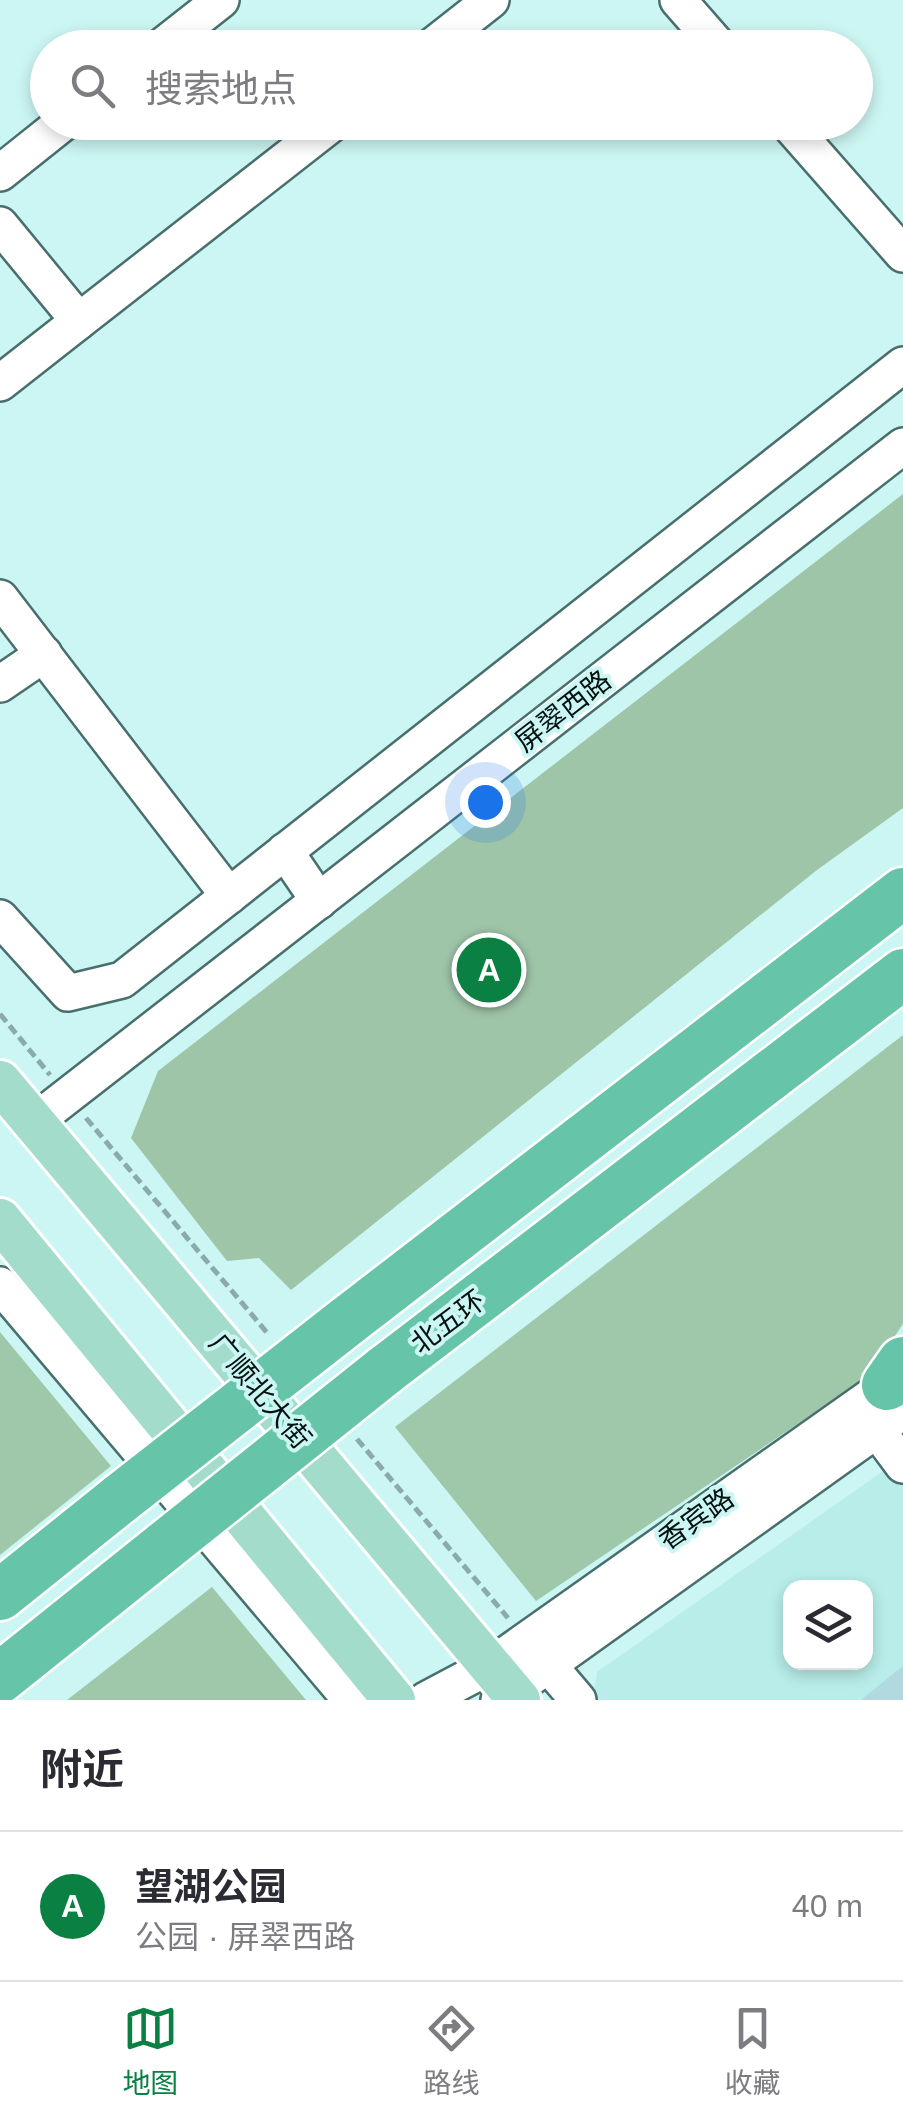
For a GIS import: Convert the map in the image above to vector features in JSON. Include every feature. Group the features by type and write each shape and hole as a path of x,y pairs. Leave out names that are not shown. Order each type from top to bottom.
{"highway":[{"path":"0,1594 903,893"},
{"name":"北五环","path":"0,1678 384,1371 903,974"}],"main road":[{"name":"广顺北大街","path":"0,1082 505,1689"},
{"path":"0,1220 394,1700"}],"street":[{"path":"183,30 221,0"},
{"path":"453,30 491,0"},
{"path":"678,0 704,30"},
{"path":"0,173 41,140"},
{"path":"0,383 311,140"},
{"path":"802,140 903,254"},
{"path":"0,225 78,321"},
{"path":"0,918 68,993 122,980 903,365"},
{"name":"屏翠西路","path":"34,1122 903,446"},
{"path":"0,598 229,896"},
{"path":"0,684 44,654"},
{"path":"286,851 319,900"},
{"path":"0,1285 351,1700"},
{"path":"895,1393 903,1466"},
{"name":"香宾路","path":"426,1700 505,1689 537,1651 895,1393"},
{"path":"537,1651 578,1700"}],"path":[{"path":"0,1014 274,1340"},
{"path":"349,1429 537,1651"}],"shaded area":[{"path":"903,1457 903,1700 599,1700 594,1694 597,1672"}],"green space":[{"path":"903,494 903,808 817,870 291,1290 259,1258 227,1261 131,1138 158,1071"},
{"path":"903,1035 903,1324 867,1377 536,1601 395,1427"},
{"path":"0,1332 111,1466 0,1555"},
{"path":"212,1587 306,1700 67,1700"}],"building":[{"path":"903,1666 903,1700 861,1700"}],"place":[{"name":"望湖公园","path":"489,970"}]}
